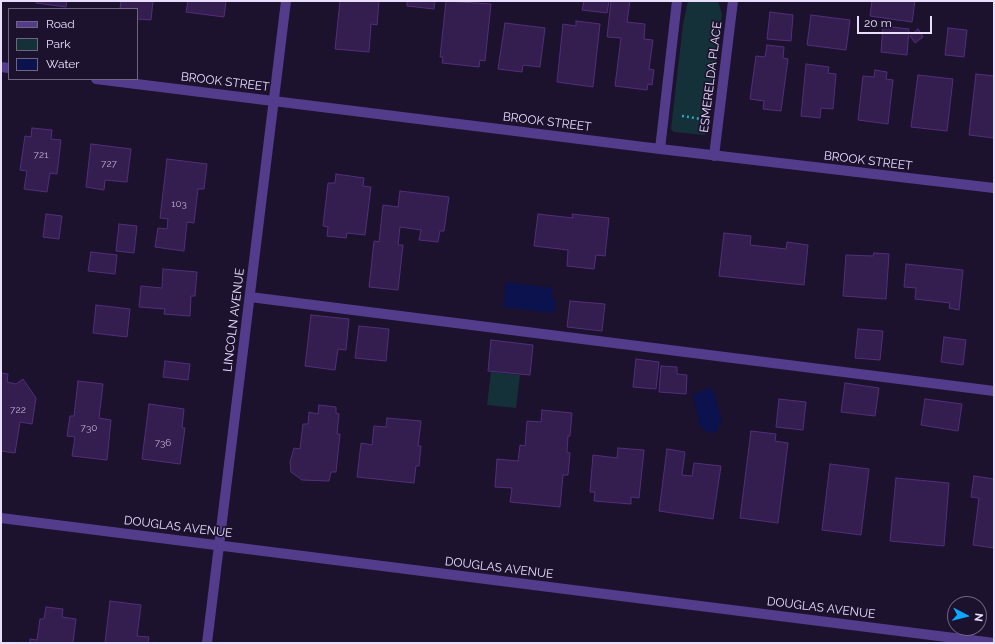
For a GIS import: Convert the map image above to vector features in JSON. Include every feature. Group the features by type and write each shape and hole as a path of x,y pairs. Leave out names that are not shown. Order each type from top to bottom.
{"street":[{"name":"LINCOLN AVENUE","path":"207,643 275,102 286,1"},
{"path":"660,149 677,1"},
{"name":"ESMERELDA PLACE","path":"714,156 733,1"},
{"name":"BROOK STREET","path":"104,80 714,156 994,188"},
{"path":"250,297 994,391"},
{"name":"DOUGLAS AVENUE","path":"1,518 994,643"}],"path":[{"path":"680,116 709,120"}],"green space":[{"path":"688,1 718,1 722,14 707,133 705,135 674,132 671,129 683,24"},
{"path":"491,372 520,375 516,408 487,405"}],"water":[{"path":"506,282 553,288 551,294 556,302 554,313 503,307"},
{"path":"710,388 714,391 722,423 718,425 718,431 713,433 700,427 693,396"}],"building":[{"path":"36,1 67,1 66,7 36,3"},
{"path":"121,1 153,1 151,20 138,19 138,8 120,8"},
{"path":"188,1 226,1 224,17 186,12"},
{"path":"340,1 379,1 377,25 371,24 369,52 335,49"},
{"path":"407,1 435,1 434,9 407,6"},
{"path":"446,1 491,4 485,61 480,60 479,67 442,63 443,57 440,57"},
{"path":"584,1 609,1 607,13 582,10"},
{"path":"611,1 630,1 627,22 645,24 644,39 653,40 649,69 654,70 652,85 648,84 647,90 615,86 621,38 607,37"},
{"path":"872,1 915,1 912,22 870,16"},
{"path":"770,12 793,15 791,41 767,39"},
{"path":"811,15 850,20 846,50 807,45"},
{"path":"576,21 600,24 593,87 557,82 563,24 576,26"},
{"path":"505,23 545,28 540,67 523,65 522,72 498,69"},
{"path":"883,26 909,29 907,55 881,52"},
{"path":"948,28 967,30 964,57 945,55"},
{"path":"918,29 923,37 915,43 910,36"},
{"path":"767,45 784,47 783,58 788,59 781,111 763,109 764,101 750,99 756,56 765,57"},
{"path":"806,64 829,67 828,73 836,74 833,109 821,108 820,118 801,116"},
{"path":"875,70 887,72 886,79 893,80 888,124 858,120 863,76 874,77"},
{"path":"976,74 994,76 994,138 969,135"},
{"path":"918,75 953,79 947,131 911,127"},
{"path":"32,128 52,130 51,139 61,140 57,174 50,173 47,192 24,189 27,171 20,170 25,136 31,137"},
{"path":"91,144 131,149 127,182 105,180 104,190 86,187"},
{"path":"167,159 207,164 204,189 198,189 194,223 187,222 184,251 155,247 158,228 167,229 168,219 160,218"},
{"path":"336,174 364,178 363,186 371,187 365,235 347,233 346,238 327,236 328,227 323,226 328,183 335,183"},
{"path":"400,191 449,197 444,231 440,231 438,242 419,240 421,230 400,227 398,245 403,245 398,290 369,287 374,241 379,242 383,205 398,207"},
{"path":"46,214 62,216 59,239 43,237"},
{"path":"538,214 573,218 572,214 609,218 605,256 596,255 594,269 567,266 568,250 534,246"},
{"path":"119,224 137,226 134,253 116,251"},
{"path":"724,233 751,236 750,245 786,249 787,242 808,245 804,285 719,276"},
{"path":"91,252 117,255 115,274 88,271"},
{"path":"874,253 889,254 886,299 843,296 846,255 873,256"},
{"path":"906,264 963,270 959,310 949,308 950,303 915,299 916,288 904,287"},
{"path":"163,269 197,272 195,296 191,296 190,316 164,314 165,309 139,307 141,286 162,288"},
{"path":"570,301 605,304 602,331 567,327"},
{"path":"96,305 130,309 127,337 93,333"},
{"path":"311,315 349,319 346,350 338,349 335,370 305,366"},
{"path":"359,326 389,329 386,361 355,358"},
{"path":"858,329 883,331 880,360 855,358"},
{"path":"944,337 966,340 963,365 941,362"},
{"path":"491,340 533,345 530,375 488,371"},
{"path":"636,359 659,362 656,389 633,387"},
{"path":"165,361 190,364 188,380 163,377"},
{"path":"661,366 677,367 677,374 687,375 686,394 659,392"},
{"path":"1,373 8,374 7,382 16,384 23,379 36,398 32,424 20,422 15,453 1,451"},
{"path":"78,381 103,384 99,418 111,420 107,460 72,456 75,437 67,436 70,416 74,416"},
{"path":"845,383 879,388 875,416 841,412"},
{"path":"779,399 806,402 803,430 776,427"},
{"path":"925,399 962,404 958,431 921,425"},
{"path":"149,404 184,409 182,428 185,428 180,464 142,459"},
{"path":"319,405 336,407 336,413 339,414 337,434 340,434 336,472 331,472 329,481 302,480 291,472 290,462 294,448 300,449 303,424 308,424 309,412 318,414"},
{"path":"542,410 572,413 570,436 568,436 567,452 570,453 568,475 563,475 560,507 510,502 512,488 495,487 497,459 518,461 520,445 525,446 527,421 541,422"},
{"path":"387,418 421,421 418,446 421,446 419,466 416,466 414,483 357,477 361,443 372,445 374,426 386,427"},
{"path":"751,431 776,434 775,441 788,443 778,523 740,518"},
{"path":"618,448 644,450 639,498 631,497 631,504 594,501 595,492 590,492 593,455 617,458"},
{"path":"667,449 685,452 682,475 692,476 694,463 721,466 713,519 659,511"},
{"path":"830,464 869,469 861,535 822,530"},
{"path":"974,476 994,479 994,548 973,545 979,498 971,497"},
{"path":"896,478 949,483 944,546 890,541"},
{"path":"110,601 141,605 137,636 149,637 148,643 105,643"},
{"path":"46,607 63,609 62,617 76,619 73,643 30,643 30,639 37,640 40,619 44,619"}]}
